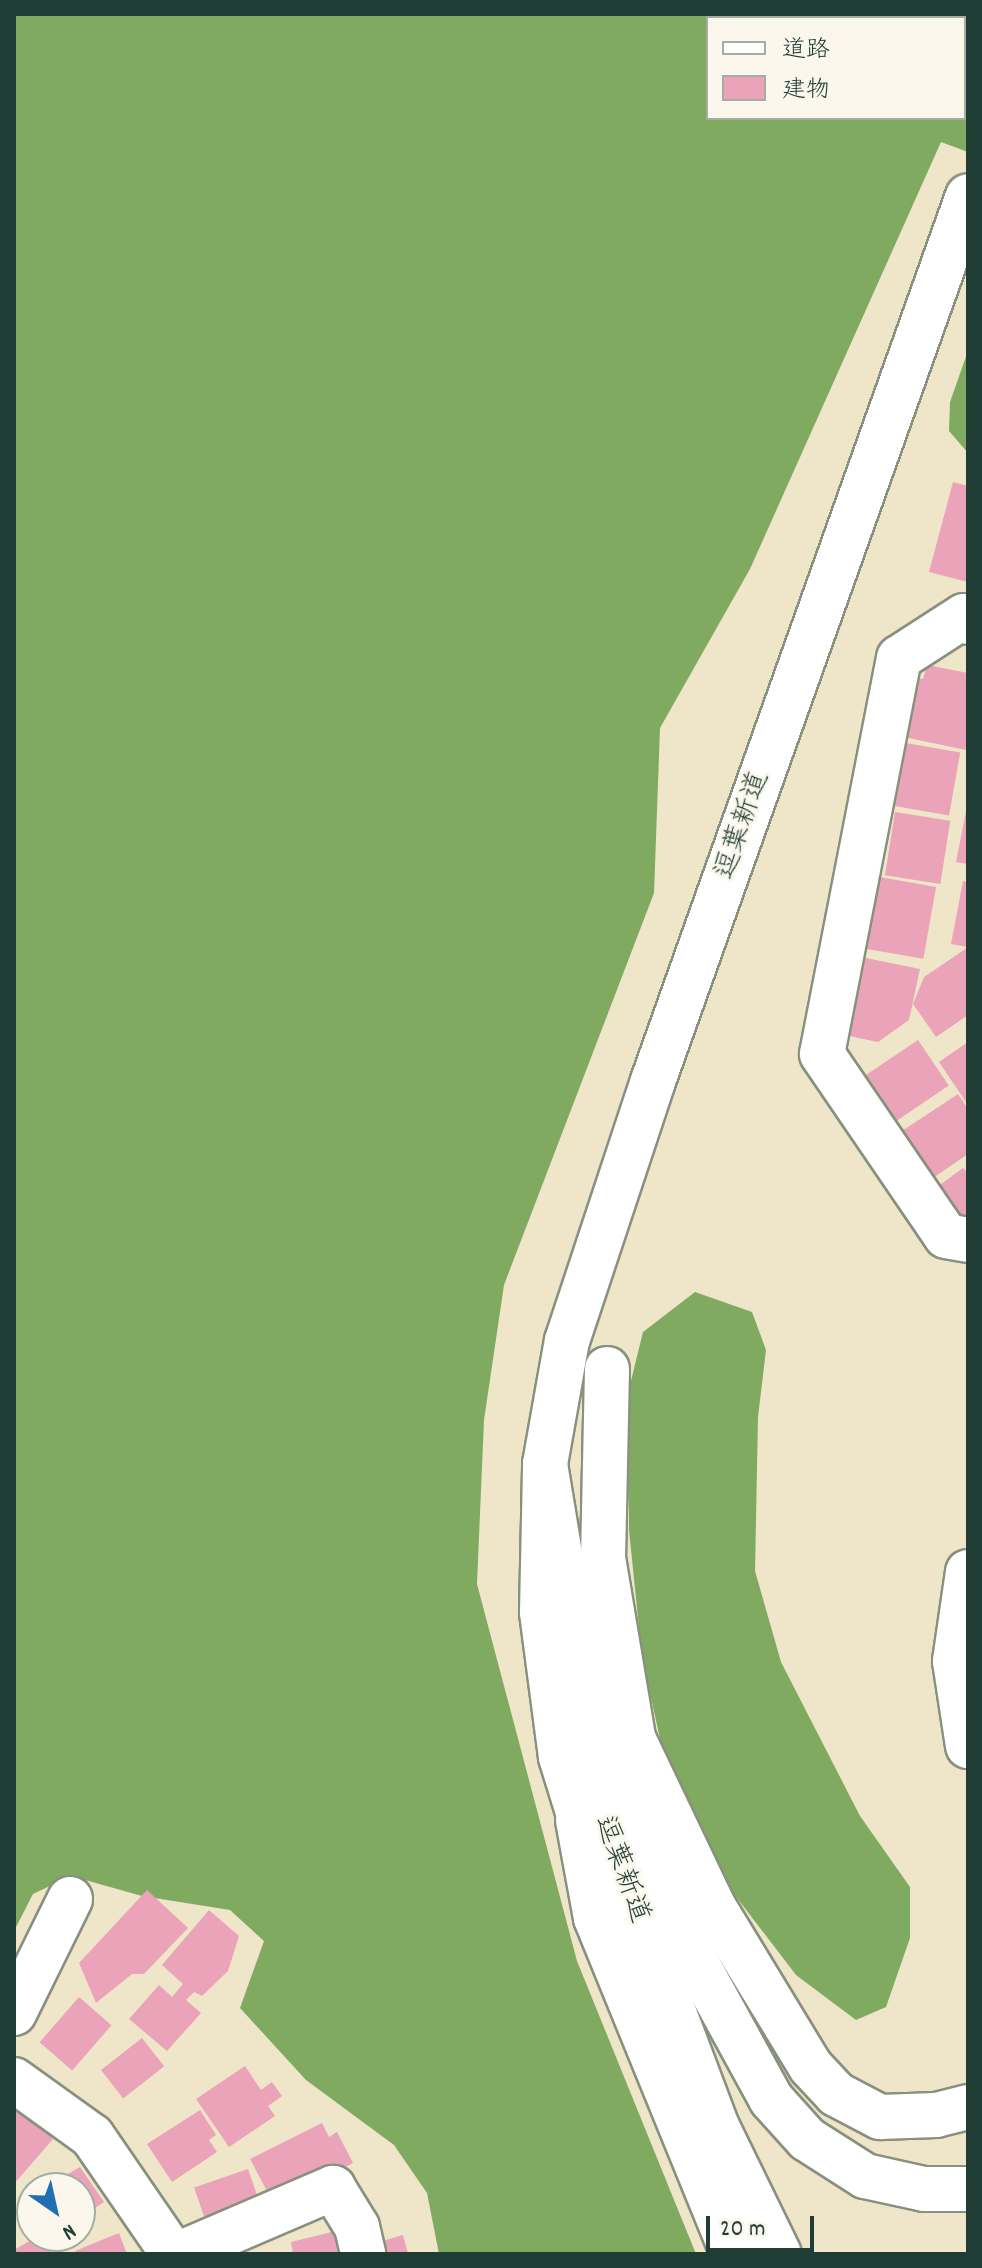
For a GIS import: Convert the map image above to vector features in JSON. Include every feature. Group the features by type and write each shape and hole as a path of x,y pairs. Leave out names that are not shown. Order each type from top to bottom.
{"main road":[{"name":"逗葉新道","path":"753,2254 707,2155 578,1820 561,1757 542,1612 545,1464 567,1341 598,1243 968,196"},
{"path":"968,622 964,616 899,658 822,1054 946,1236 968,1240"},
{"path":"607,1369 603,1558 633,1738 713,1906 811,2067 836,2094 880,2117 936,2115 968,2107"},
{"name":"逗葉新道","path":"545,1464 556,1608 584,1767 613,1857 718,2129 779,2254"},
{"path":"545,1464 581,1682 627,1826 683,1938 771,2099 807,2139 865,2176 924,2189 968,2189"},
{"path":"968,1572 955,1661 968,1746"},
{"path":"578,1820 596,1918 733,2254"},
{"path":"14,2013 70,1899"},
{"path":"14,2080 92,2136 173,2254"},
{"path":"179,2254 333,2188 357,2227 363,2254"}],"green space":[{"path":"14,14 968,14 968,152 941,142 750,569 660,728 654,893 504,1285 484,1420 477,1584 577,1961 696,2254 439,2254 427,2193 394,2145 306,2080 240,2008 264,1941 230,1910 142,1896 71,1876 33,1894 14,1931"},
{"path":"968,351 968,453 949,431 950,402"},
{"path":"695,1292 752,1312 766,1350 758,1417 755,1571 781,1662 860,1816 910,1887 910,1938 886,2007 856,2020 796,1975 721,1877 668,1775 642,1657 629,1530 628,1393 643,1332"}],"building":[{"path":"953,482 968,486 968,582 929,572"},
{"path":"927,665 968,673 966,750 899,736 912,677 923,679"},
{"path":"906,743 960,753 949,816 895,806"},
{"path":"968,801 968,864 956,862"},
{"path":"895,812 950,821 940,884 885,875"},
{"path":"874,876 936,887 923,959 861,948"},
{"path":"963,881 968,882 968,947 951,944"},
{"path":"967,948 968,1015 936,1037 913,1004 924,977"},
{"path":"856,956 920,969 909,1020 878,1042 839,1034"},
{"path":"918,1040 949,1086 892,1124 861,1079"},
{"path":"968,1042 968,1105 939,1062"},
{"path":"958,1094 968,1109 968,1154 930,1180 899,1133"},
{"path":"963,1168 968,1173 968,1233 922,1198"},
{"path":"147,1890 188,1928 144,1974 132,1974 96,2003 79,1963"},
{"path":"209,1910 239,1936 228,1971 202,1996 194,1992 186,2000 201,2013 167,2051 129,2019 159,1985 172,1997 183,1984 162,1965"},
{"path":"79,1997 111,2025 72,2070 40,2042"},
{"path":"142,2038 164,2066 123,2098 101,2070"},
{"path":"245,2066 261,2090 272,2082 282,2096 268,2106 275,2116 229,2147 196,2099"},
{"path":"18,2108 53,2139 24,2172 16,2172 14,2184 14,2112"},
{"path":"200,2110 216,2135 209,2140 217,2152 172,2182 147,2144"},
{"path":"322,2123 329,2137 337,2132 353,2163 287,2198 269,2195 250,2159"},
{"path":"248,2169 261,2207 207,2225 194,2188"},
{"path":"96,2190 104,2202 96,2207"},
{"path":"340,2230 346,2254 293,2254 291,2242"},
{"path":"119,2233 127,2254 76,2254 96,2252 96,2242"},
{"path":"403,2235 408,2254 367,2254 365,2246"},
{"path":"14,2250 51,2252 53,2254 14,2254"}]}
